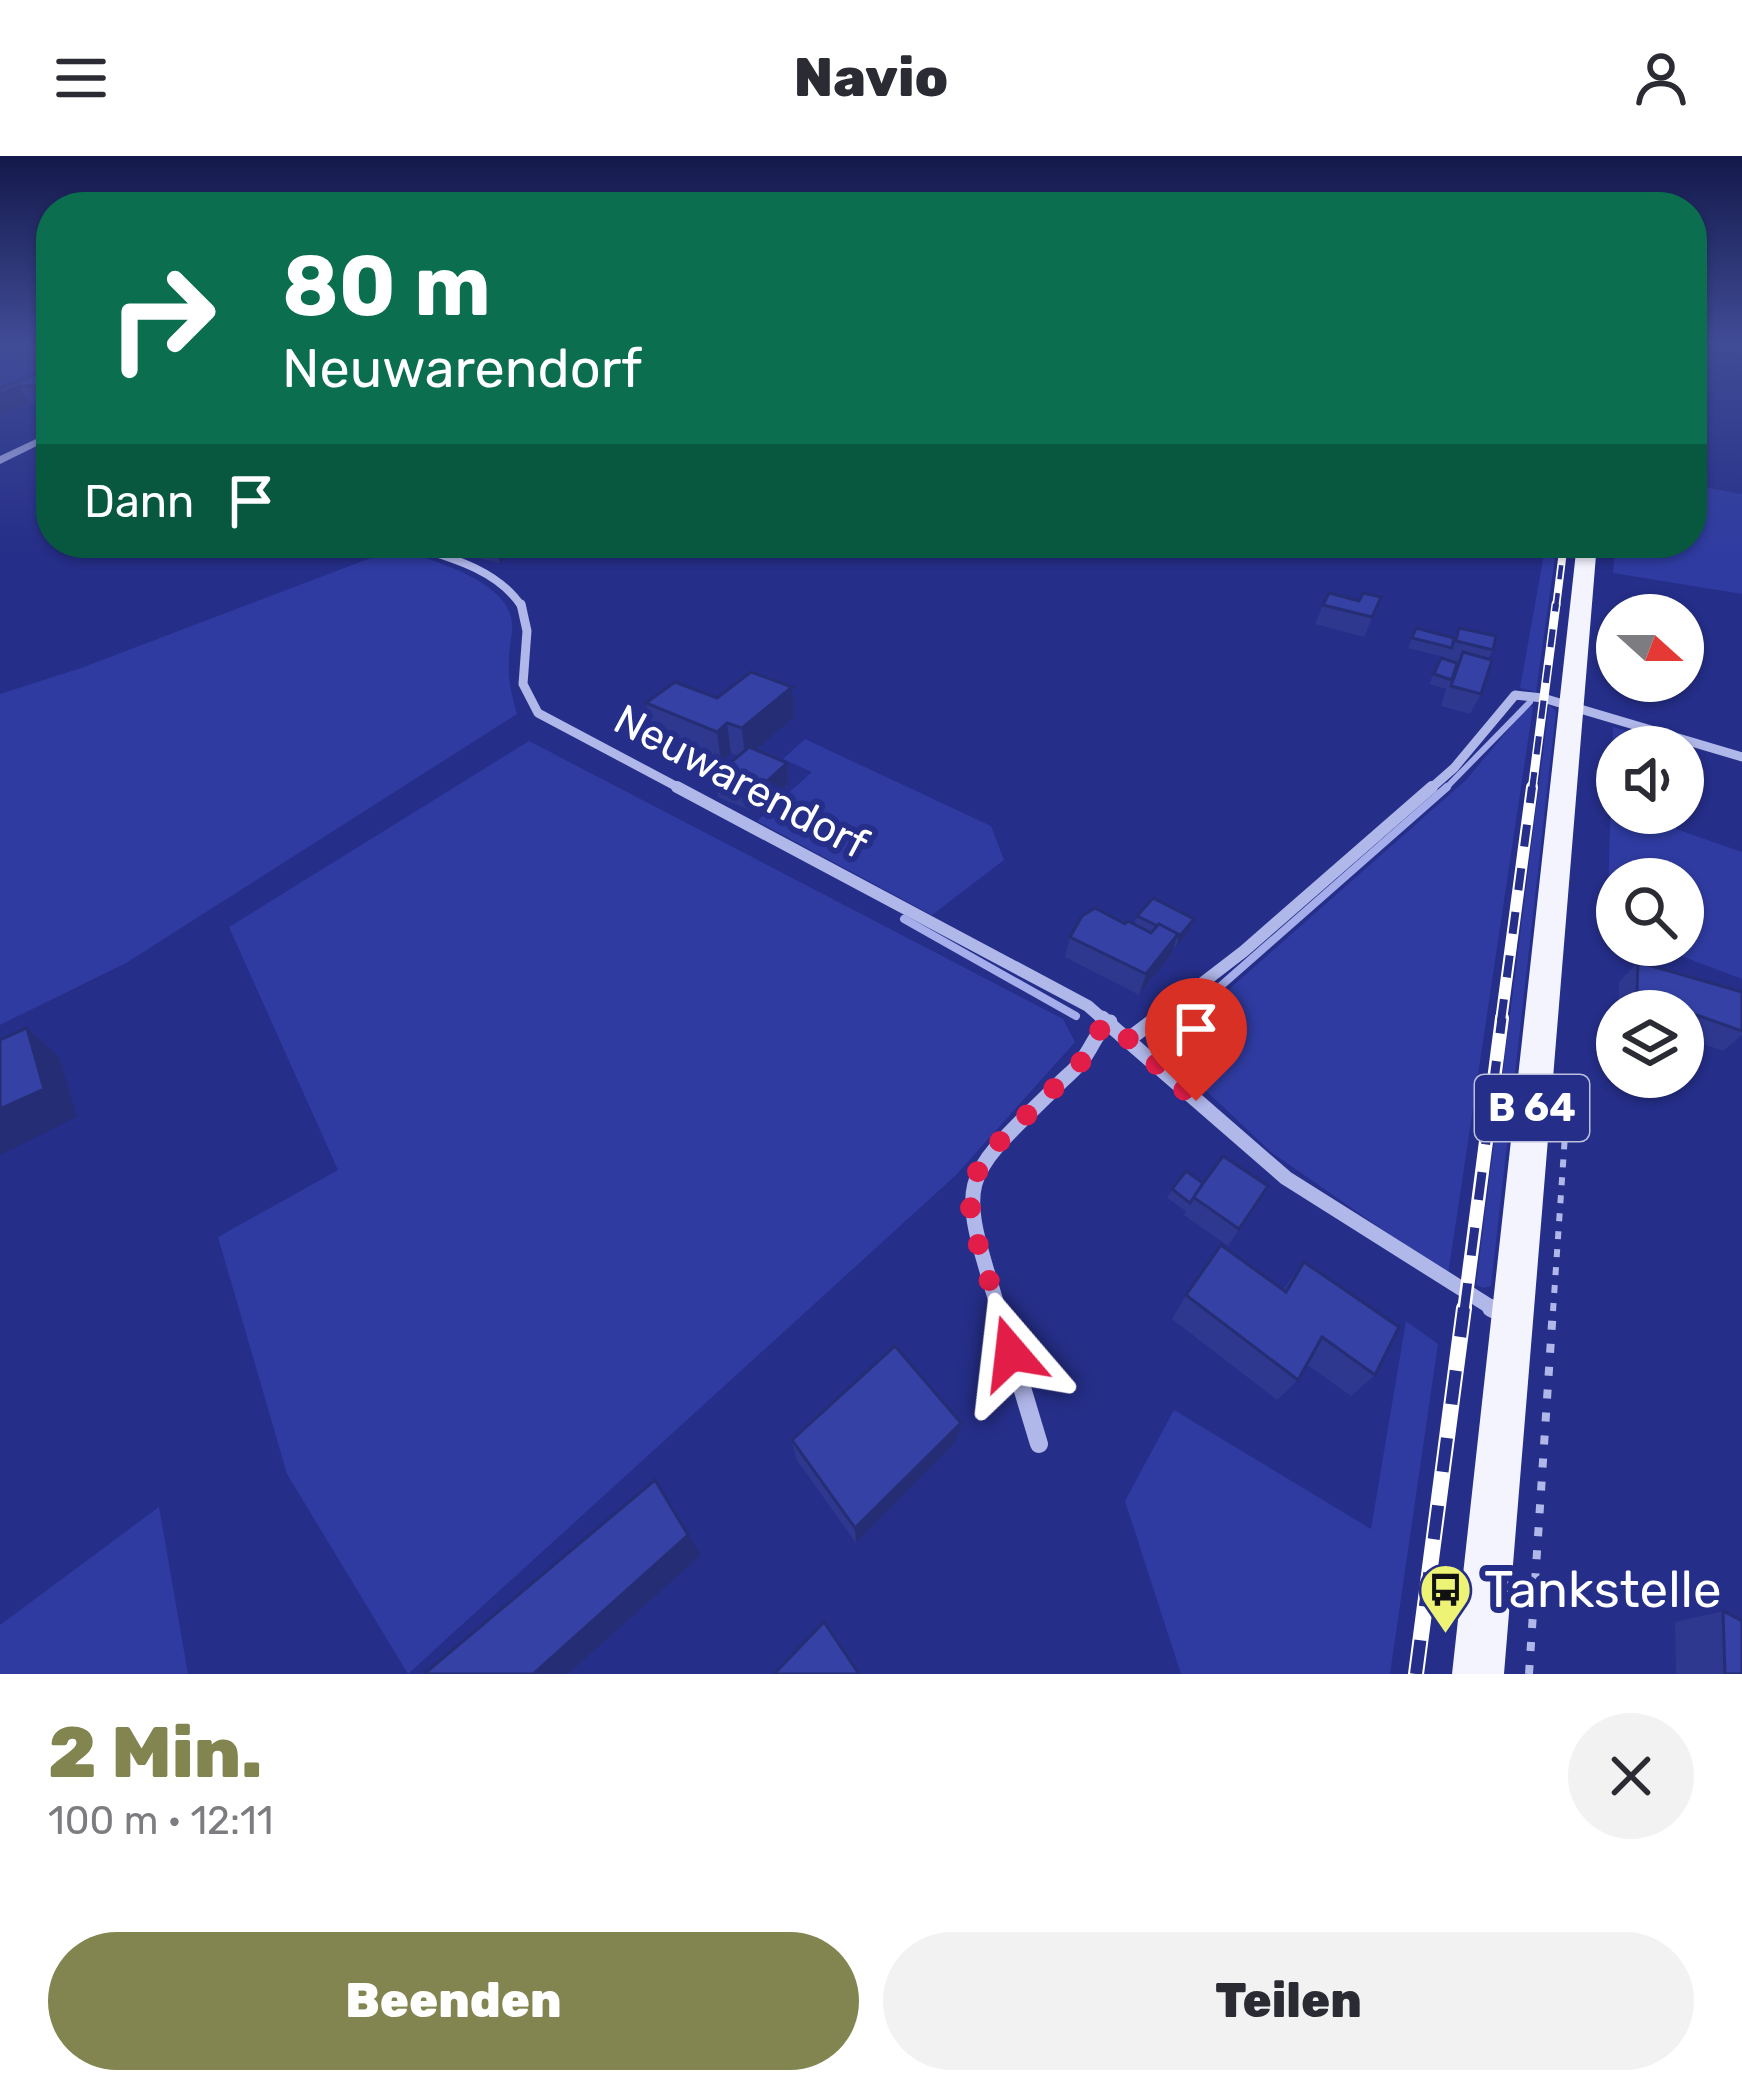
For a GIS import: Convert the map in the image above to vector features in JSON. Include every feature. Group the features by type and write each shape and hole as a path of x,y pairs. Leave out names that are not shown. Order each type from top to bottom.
{"main road":[{"name":"B 64","path":"1478,1674 1586,558"}],"street":[{"path":"0,460 36,443"},
{"name":"Neuwarendorf","path":"443,558 488,575 522,604 526,626 520,684 538,713 1088,1006 1286,1178 1466,1295 1512,1319"},
{"path":"1129,1039 1244,951 1454,768 1508,698 1524,693 1742,757"},
{"path":"1039,1444 970,1217 972,1181 990,1151 1083,1060 1095,1034 1110,1022"}],"shaded area":[{"path":"1707,488 1742,494 1742,594 1613,573 1614,558 1707,558"},
{"path":"371,558 425,558 470,576 502,599 510,614 509,673 517,714 126,963 0,1025 0,694"},
{"path":"1543,558 1555,558 1536,692 1520,688"},
{"path":"1549,705 1556,711 1491,1286 1484,1288 1476,1285"},
{"path":"1528,706 1533,707 1448,1275 1271,1152 1167,1054 1167,1044 1466,780"},
{"path":"805,739 991,826 1004,860 932,915 757,821 812,772 783,759"},
{"path":"529,741 1063,1019 1075,1042 956,1175 408,1674 287,1474 218,1237 338,1170 229,927"},
{"path":"1610,834 1690,834 1742,852 1742,979 1704,965 1704,858 1609,858"},
{"path":"1406,1321 1438,1344 1390,1674 1181,1674 1125,1501 1174,1410 1371,1529"},
{"path":"159,1507 188,1674 0,1674 0,1625"}],"building":[{"path":"1329,593 1359,601 1363,593 1381,597 1372,617 1323,605"},
{"path":"1416,628 1454,638 1452,648 1412,638"},
{"path":"1459,628 1496,636 1493,650 1456,641"},
{"path":"1463,652 1492,660 1481,694 1451,686"},
{"path":"1441,658 1457,663 1452,680 1434,674"},
{"path":"751,672 792,687 742,728 727,723 717,732 646,703 675,682 717,698"},
{"path":"749,747 787,763 754,793 715,776"},
{"path":"1153,898 1194,919 1179,937 1137,916"},
{"path":"1095,908 1151,933 1159,924 1178,934 1146,974 1070,937 1082,916"},
{"path":"1638,966 1652,966 1742,992 1742,1031 1704,1018 1704,990 1637,990"},
{"path":"27,1028 44,1089 0,1109 0,1040"},
{"path":"1223,1156 1268,1186 1239,1229 1193,1197"},
{"path":"1186,1171 1203,1183 1190,1203 1172,1189"},
{"path":"1221,1245 1286,1292 1304,1262 1399,1327 1375,1375 1322,1337 1298,1380 1186,1295"},
{"path":"895,1346 961,1423 855,1528 792,1440"},
{"path":"655,1480 688,1535 533,1674 424,1674"},
{"path":"1723,1611 1742,1621 1742,1674 1725,1674"},
{"path":"824,1622 859,1674 774,1674"}],"waterway":[{"path":"1447,787 1530,702"},
{"path":"1181,1021 1447,787"},
{"path":"904,919 1076,1016"},
{"path":"1159,1040 1184,1018"}],"railway":[{"path":"1556,607 1562,558"},
{"path":"1532,790 1556,604"},
{"path":"1501,1021 1532,787"},
{"path":"1464,1311 1502,1018"},
{"path":"1416,1674 1464,1308"}],"place":[{"name":"Tankstelle","path":"1445,1635"}],"route":[{"path":"1011,1353 970,1217 972,1181 990,1151 1083,1060 1095,1034 1110,1022 1196,1101"}]}
